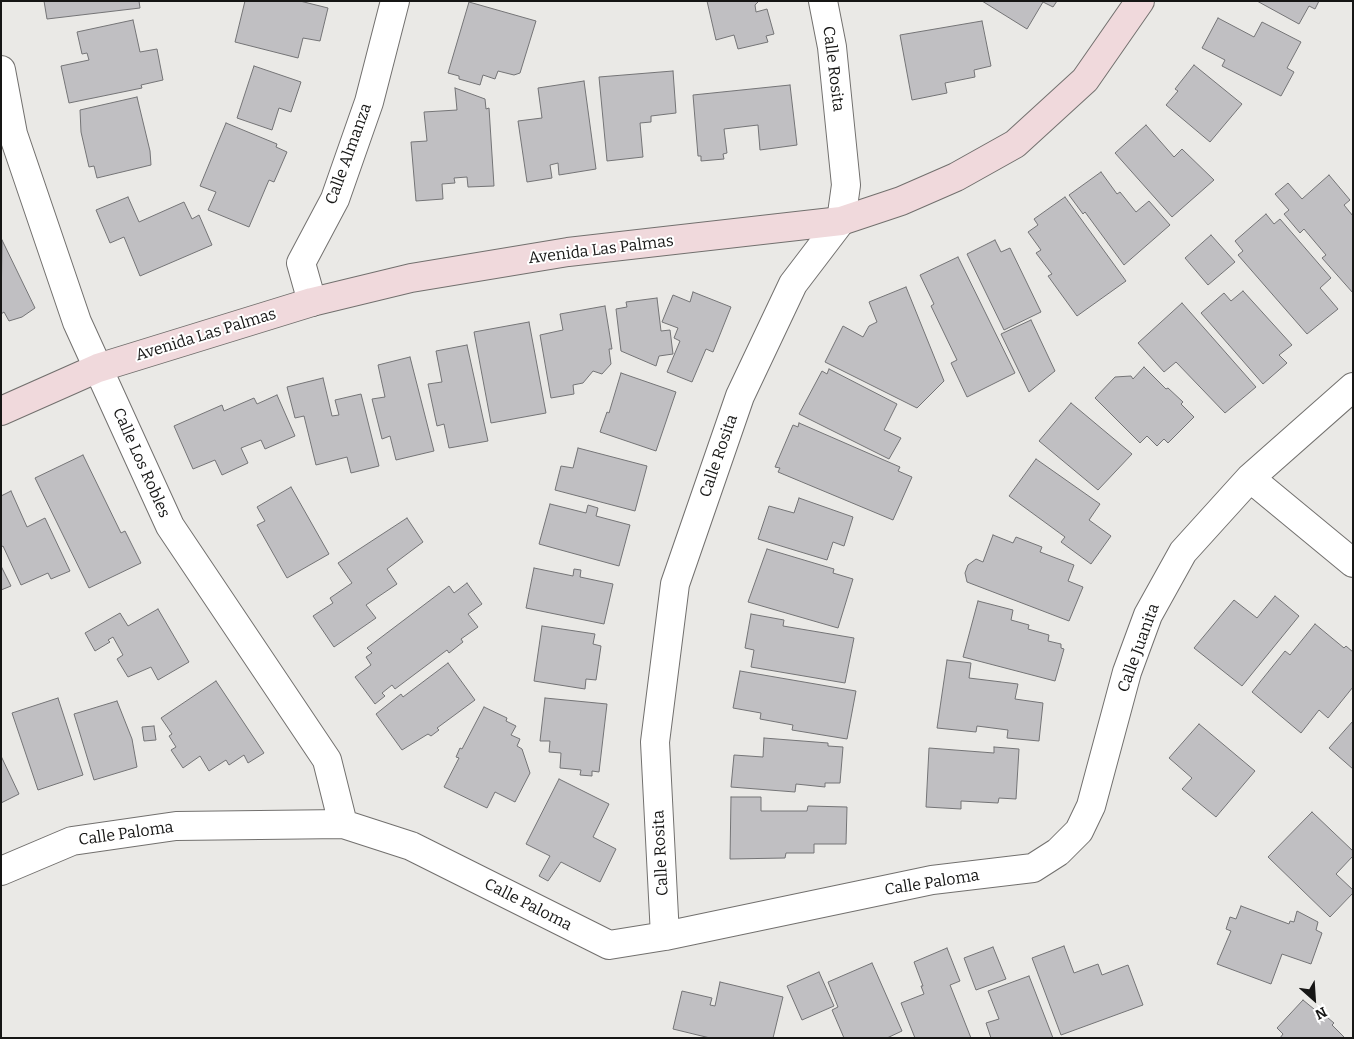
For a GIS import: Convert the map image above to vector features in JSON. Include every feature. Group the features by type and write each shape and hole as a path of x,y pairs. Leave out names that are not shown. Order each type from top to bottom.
{"street":[{"name":"Calle Almanza","path":"312,302 301,263 335,199 369,102 395,1"},
{"name":"Calle Rosita","path":"665,936 656,742 675,584 740,396 793,284 841,221 846,185 832,47 823,1"},
{"name":"Avenida Las Palmas","path":"1,411 98,368 312,302 411,278 568,252 841,221 901,201 956,177 1015,144 1085,80 1140,1"},
{"name":"Calle Los Robles","path":"1,70 13,134 77,322 170,526 327,760 343,824"},
{"name":"Calle Juanita","path":"1058,852 1079,831 1091,806 1127,672 1148,615 1183,552 1250,478 1353,388"},
{"path":"1250,478 1353,563"},
{"name":"Calle Paloma","path":"1,871 72,841 176,826 343,824 411,846 609,945 665,936 932,880 1033,868 1058,852"}],"building":[{"path":"44,1 139,1 140,8 47,19"},
{"path":"245,1 300,1 328,8 320,41 303,38 298,58 235,42"},
{"path":"707,1 759,1 755,5 756,12 767,9 774,34 766,36 768,42 738,49 734,35 716,40"},
{"path":"982,1 1057,1 1053,7 1043,2 1027,29"},
{"path":"1257,1 1319,1 1315,9 1309,6 1299,24"},
{"path":"469,2 536,21 520,73 514,75 498,71 495,79 483,75 480,85 459,79 459,76 448,73"},
{"path":"1218,18 1254,37 1262,22 1301,42 1287,68 1294,72 1281,96 1222,66 1225,60 1202,48"},
{"path":"133,20 140,52 157,49 163,80 141,85 142,88 69,103 61,66 89,60 87,53 82,54 77,32"},
{"path":"982,21 991,66 974,70 975,77 945,83 947,93 912,100 900,35"},
{"path":"1194,65 1242,104 1210,142 1166,105 1178,91 1175,89"},
{"path":"254,66 301,82 291,112 279,108 272,130 237,118"},
{"path":"673,71 676,113 651,116 651,122 640,123 643,157 607,161 599,77"},
{"path":"584,81 596,169 559,175 558,163 550,165 552,178 527,182 518,121 542,118 538,88"},
{"path":"790,85 797,145 760,150 758,125 724,129 727,153 723,154 724,159 701,161 701,156 698,156 693,95"},
{"path":"455,88 485,99 486,109 489,108 494,186 468,187 467,177 454,178 455,183 442,184 443,199 416,201 411,142 427,141 424,112 457,110"},
{"path":"137,97 150,151 151,165 97,178 94,166 89,167 81,132 80,110"},
{"path":"226,123 277,144 276,147 287,152 274,182 269,180 249,227 208,210 216,192 200,186"},
{"path":"1146,125 1174,157 1182,149 1214,180 1172,217 1115,153"},
{"path":"1101,172 1117,194 1120,192 1136,212 1149,201 1170,225 1124,265 1085,212 1083,214 1069,195"},
{"path":"1329,175 1350,200 1344,205 1353,216 1353,293 1322,258 1326,255 1304,229 1300,233 1284,214 1289,210 1275,194 1288,183 1302,199"},
{"path":"128,197 139,222 184,202 192,219 199,215 212,245 140,276 124,237 110,243 96,210"},
{"path":"1065,197 1126,281 1077,316 1048,276 1052,274 1036,253 1041,250 1028,232 1038,225 1034,219"},
{"path":"1266,214 1274,224 1280,219 1331,278 1320,288 1338,309 1307,334 1238,255 1243,251 1235,241"},
{"path":"1211,235 1235,262 1208,285 1185,258"},
{"path":"2,240 35,308 22,317 9,321 4,312 1,314"},
{"path":"995,240 1001,252 1010,248 1041,312 1004,330 967,254"},
{"path":"958,257 1015,373 967,397 951,363 957,360 931,306 934,304 920,275"},
{"path":"906,287 944,381 917,408 825,362 843,326 863,337 869,326 877,322 869,302"},
{"path":"1243,291 1292,345 1279,355 1287,363 1263,384 1201,313 1224,293 1231,301"},
{"path":"693,292 731,307 713,352 706,349 692,382 667,372 680,341 674,338 678,328 662,322 673,295 690,302"},
{"path":"657,298 661,331 670,330 673,354 659,356 656,366 621,351 616,309 627,307 626,302"},
{"path":"1182,303 1256,387 1225,413 1176,362 1164,372 1138,343"},
{"path":"605,306 612,349 609,349 611,364 602,374 593,371 583,383 573,385 574,394 551,398 540,335 563,330 560,314"},
{"path":"1031,320 1055,371 1029,392 1001,334"},
{"path":"529,322 546,413 491,423 474,332"},
{"path":"467,345 488,441 449,448 444,424 437,426 428,384 442,382 436,351"},
{"path":"410,357 434,451 396,460 390,436 382,439 372,399 385,397 378,365"},
{"path":"1144,367 1166,389 1168,388 1183,402 1181,404 1194,417 1168,443 1164,439 1157,446 1147,436 1140,443 1095,398 1115,377 1131,376 1133,379"},
{"path":"829,369 897,404 884,430 901,438 889,459 799,414 822,371 827,374"},
{"path":"621,373 676,392 656,451 600,432 607,412 609,413"},
{"path":"323,378 332,416 339,415 335,400 361,394 379,466 351,473 347,457 316,465 304,416 295,418 287,387"},
{"path":"277,395 295,436 265,449 261,440 241,448 248,463 222,475 215,460 193,469 174,426 222,405 224,411 254,398 257,404"},
{"path":"1071,403 1132,454 1098,490 1039,441"},
{"path":"799,423 900,467 898,471 912,477 893,520 778,472 780,468 775,467 793,425 798,427"},
{"path":"578,448 647,466 635,511 555,490 561,466 573,468"},
{"path":"83,455 121,533 125,531 141,563 89,588 35,478"},
{"path":"1036,459 1100,504 1089,520 1111,536 1091,564 1061,542 1065,537 1009,496"},
{"path":"291,487 329,554 287,578 257,525 265,521 257,507"},
{"path":"11,491 27,527 45,518 70,571 51,579 48,573 21,585 3,546 1,547 1,496"},
{"path":"799,498 853,517 844,546 833,542 827,560 758,539 769,506 794,513"},
{"path":"550,504 586,513 588,505 598,508 596,516 630,525 619,566 539,544"},
{"path":"407,518 423,542 387,569 397,584 366,605 376,618 334,647 313,616 333,603 330,598 352,583 338,563"},
{"path":"993,535 1013,543 1016,537 1042,547 1040,552 1074,565 1068,581 1083,587 1069,621 967,582 965,573 968,565 976,559 983,562"},
{"path":"767,549 834,569 833,573 853,579 838,628 748,602"},
{"path":"1,566 11,586 1,590"},
{"path":"534,568 573,576 574,569 581,570 580,577 613,584 604,624 526,608"},
{"path":"467,583 482,604 468,614 478,627 461,639 463,642 449,653 447,650 395,689 392,685 382,693 385,696 375,704 355,677 371,665 366,657 372,653 367,648 449,586 454,593"},
{"path":"1275,596 1299,616 1242,686 1194,648 1234,600 1257,618"},
{"path":"978,601 1013,610 1011,620 1029,625 1028,629 1049,635 1048,641 1061,644 1061,648 1064,649 1055,681 963,657"},
{"path":"158,609 189,662 158,680 151,667 128,677 117,659 123,655 113,637 108,640 110,642 95,651 85,633 120,613 128,626"},
{"path":"751,614 784,620 783,626 854,638 845,683 751,667 754,650 745,648"},
{"path":"1315,624 1344,648 1346,646 1353,652 1353,687 1328,718 1319,710 1301,733 1252,692 1285,651 1290,655"},
{"path":"542,626 595,634 593,644 601,646 596,680 586,679 585,689 534,681"},
{"path":"947,660 971,663 969,678 1018,684 1015,699 1043,703 1039,741 1007,738 1008,730 977,726 976,732 937,728"},
{"path":"448,663 475,700 437,728 439,730 431,736 428,734 402,750 376,714 401,694 403,697"},
{"path":"740,671 856,691 847,739 792,730 793,725 760,719 761,713 733,708"},
{"path":"216,681 264,753 248,763 244,755 229,765 226,760 209,771 200,756 183,768 171,750 176,747 169,736 172,734 161,718"},
{"path":"58,698 83,775 38,790 12,713"},
{"path":"545,698 607,704 599,772 592,771 592,776 580,775 581,770 560,768 561,753 549,752 550,741 540,741"},
{"path":"117,701 132,739 137,767 94,780 74,714"},
{"path":"484,707 507,718 506,721 516,726 511,735 520,739 517,746 522,749 530,773 515,802 495,792 487,808 444,787 459,758 456,757 460,748 462,749"},
{"path":"1353,721 1353,769 1329,748"},
{"path":"1199,724 1255,771 1216,817 1182,789 1192,778 1169,758"},
{"path":"154,726 156,740 144,741 142,727"},
{"path":"764,738 828,743 828,746 843,747 840,783 825,783 825,787 796,784 795,792 731,787 734,755 763,757"},
{"path":"994,747 1019,749 1016,799 999,798 998,803 961,801 961,809 926,807 929,748 994,753"},
{"path":"1,756 19,794 1,803"},
{"path":"559,779 609,804 593,837 616,849 600,882 561,862 548,881 539,876 550,856 526,844"},
{"path":"731,797 761,797 761,811 807,811 808,806 847,807 846,844 814,844 814,853 786,853 785,858 730,859"},
{"path":"1312,812 1353,851 1353,856 1336,874 1353,890 1353,893 1330,917 1268,857"},
{"path":"1241,906 1289,924 1290,921 1294,922 1297,911 1318,922 1316,930 1322,933 1311,964 1282,954 1271,984 1217,964 1231,931 1226,929 1230,917 1236,919"},
{"path":"1064,946 1074,973 1098,964 1102,975 1128,965 1143,1005 1061,1035 1032,958"},
{"path":"993,947 1006,979 976,990 964,958"},
{"path":"947,948 960,981 950,985 971,1038 915,1038 901,1003 924,994 914,962"},
{"path":"872,963 902,1031 887,1038 844,1038 832,1010 838,1007 828,982"},
{"path":"819,972 834,1006 802,1020 787,986"},
{"path":"1029,976 1053,1038 991,1038 986,1023 999,1019 988,991"},
{"path":"720,982 783,997 773,1038 710,1038 673,1029 682,991 712,998 710,1005 715,1006"},
{"path":"1303,1000 1334,1023 1332,1025 1345,1038 1280,1038 1283,1034 1277,1028"}]}
